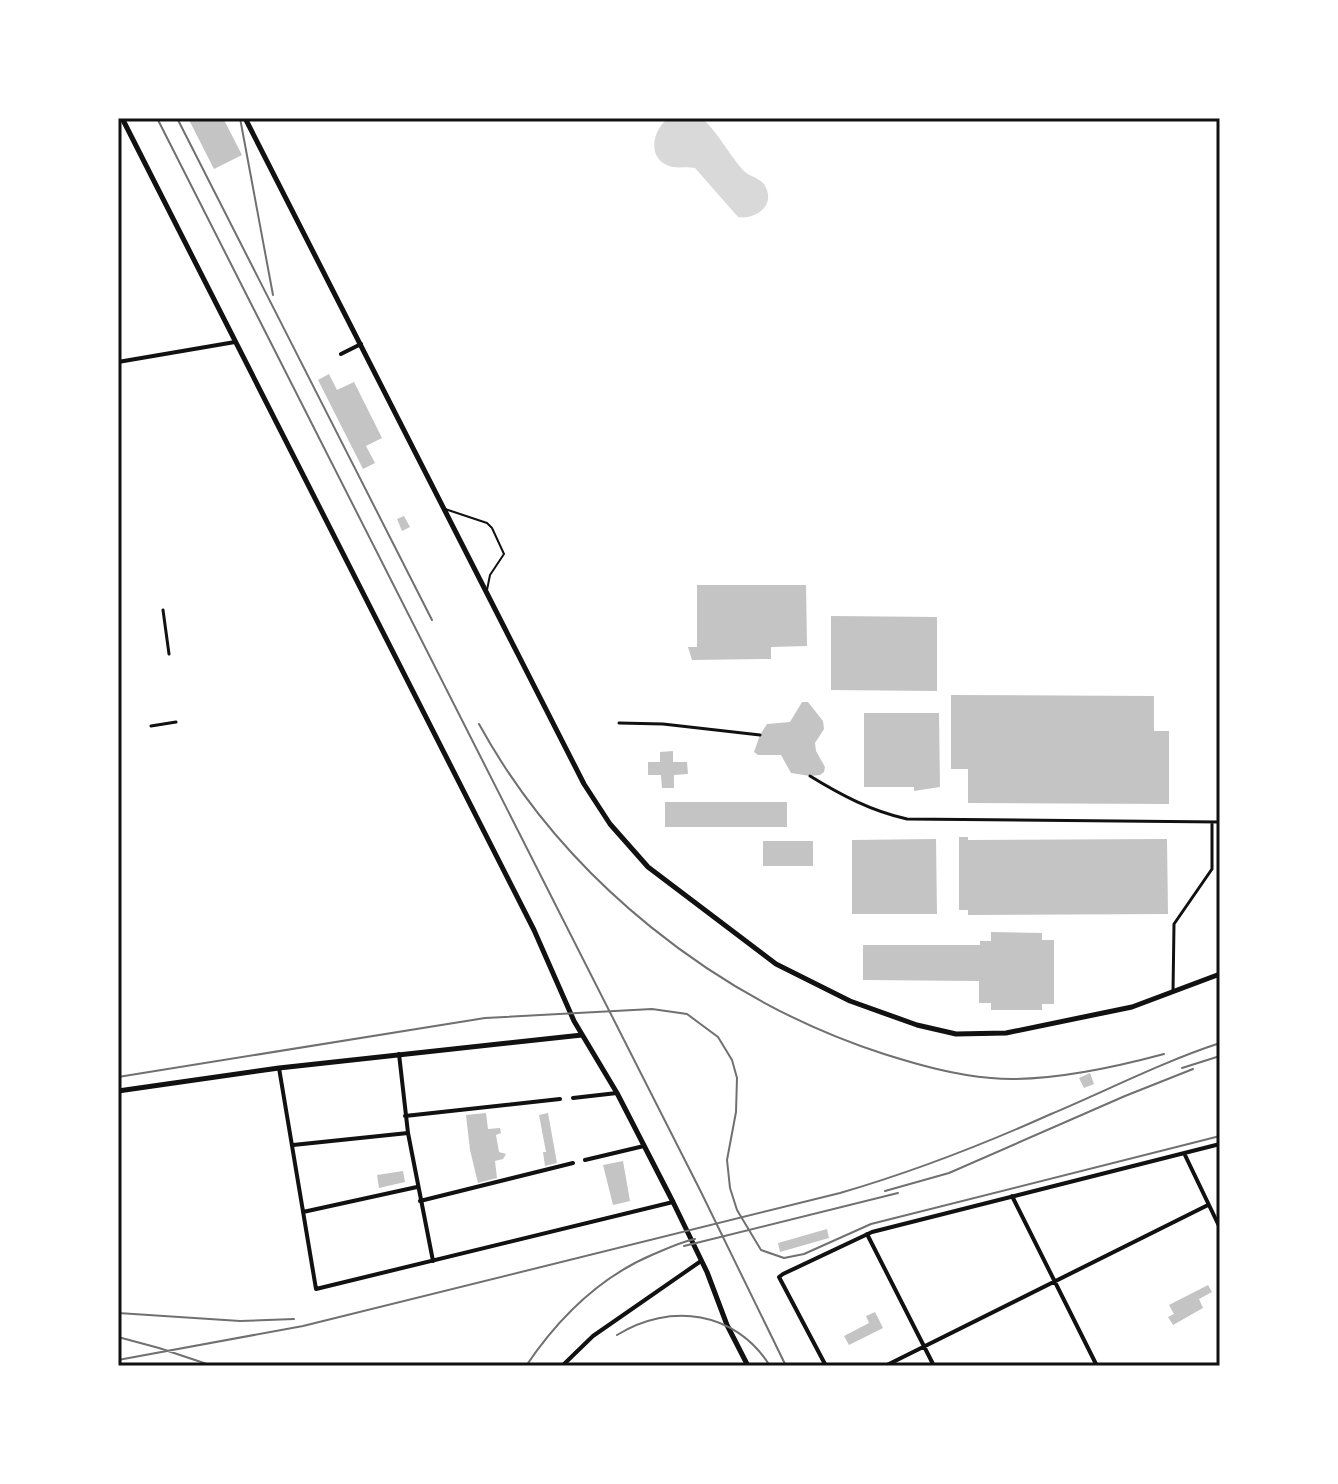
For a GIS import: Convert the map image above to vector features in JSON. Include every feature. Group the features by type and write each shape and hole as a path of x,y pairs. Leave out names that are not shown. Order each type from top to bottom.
{"street":[{"path":"122,118 534,930 582,1035 617,1093 673,1202 748,1366"},
{"path":"245,118 584,784 610,824 660,877 789,971 850,1001 917,1025 956,1034 1006,1033 1108,1012 1220,974"},
{"path":"118,362 235,342"},
{"path":"341,354 361,344"},
{"path":"163,610 169,654"},
{"path":"151,726 176,722"},
{"path":"619,723 663,724 760,735"},
{"path":"810,776 850,800 884,814 907,819 1220,822"},
{"path":"1173,992 1174,924 1212,869 1212,822"},
{"path":"118,1091 279,1068 582,1035"},
{"path":"399,1054 405,1116 433,1261"},
{"path":"279,1068 316,1289 673,1202"},
{"path":"573,1098 617,1093"},
{"path":"405,1116 559,1099"},
{"path":"293,1145 408,1133"},
{"path":"826,1366 779,1277 867,1234 1220,1144"},
{"path":"585,1160 644,1146"},
{"path":"1184,1153 1220,1228"},
{"path":"420,1201 573,1163"},
{"path":"303,1212 417,1187"},
{"path":"1012,1196 1097,1366"},
{"path":"885,1366 1208,1205"},
{"path":"867,1234 934,1366"},
{"path":"562,1366 593,1336 701,1261"}],"lane":[{"path":"444,508 487,523 498,538 504,554 490,575 486,592"}],"shaded area":[{"path":"669,118 703,119 742,169 764,184 768,201 761,211 738,217 695,168 672,167 657,157 656,135"}],"building":[{"path":"188,118 223,118 242,155 214,169"},
{"path":"329,374 337,390 354,382 382,438 366,446 375,463 363,469 318,380"},
{"path":"404,516 410,527 402,531 397,519"},
{"path":"697,585 806,585 807,646 771,647 771,659 692,660 688,647 697,647"},
{"path":"831,616 937,617 937,691 831,690"},
{"path":"951,695 1154,696 1154,731 1169,731 1169,804 968,803 968,769 951,769"},
{"path":"802,702 808,702 823,721 824,729 815,743 825,767 820,775 791,773 781,755 758,755 754,752 767,724 790,722"},
{"path":"864,713 939,713 940,787 914,791 914,787 864,787"},
{"path":"673,751 673,762 687,762 688,774 674,775 674,788 662,788 661,775 648,775 648,762 660,762 660,752"},
{"path":"665,802 787,802 787,827 665,827"},
{"path":"959,837 968,837 968,840 1167,839 1168,914 968,915 968,910 959,910"},
{"path":"936,839 937,914 852,914 852,840"},
{"path":"763,841 813,841 813,866 763,866"},
{"path":"991,932 1042,933 1042,940 1054,940 1054,1004 1042,1004 1042,1010 991,1010 991,1003 979,1003 979,981 863,980 863,945 980,945 980,941 991,941"},
{"path":"1090,1073 1094,1084 1084,1088 1079,1078"},
{"path":"486,1113 488,1129 500,1128 501,1133 496,1135 499,1152 506,1154 503,1159 495,1161 497,1178 478,1183 466,1115"},
{"path":"548,1113 557,1163 545,1166 543,1152 546,1152 539,1115"},
{"path":"623,1161 630,1201 613,1205 603,1165"},
{"path":"403,1171 405,1182 379,1188 377,1175"},
{"path":"827,1229 829,1238 780,1252 778,1243"},
{"path":"1208,1285 1212,1292 1199,1299 1203,1308 1173,1325 1168,1317 1174,1314 1169,1305"},
{"path":"875,1312 883,1328 849,1345 844,1336 869,1323 866,1316"}],"tram line":[{"path":"177,118 432,620"},
{"path":"240,118 273,295"},
{"path":"118,1077 485,1018 652,1009 687,1014 718,1037 732,1060 737,1078 736,1112 727,1160 730,1188 737,1210 761,1250 784,1258 804,1254 871,1224 1220,1136"}],"railway":[{"path":"157,118 700,1190 786,1366"},
{"path":"479,724 514,780 555,833 600,882 651,927 705,967 762,1001 822,1031 910,1062 991,1078 1056,1076 1164,1054"},
{"path":"118,1360 303,1326 840,1193 973,1147 1156,1067 1220,1043"},
{"path":"1182,1068 1220,1056"},
{"path":"885,1191 949,1173 1193,1069"},
{"path":"684,1246 898,1193"},
{"path":"526,1366 566,1315 615,1274 674,1245 695,1239"},
{"path":"118,1313 240,1321 294,1319"},
{"path":"617,1335 658,1318 701,1318 721,1323 739,1333 770,1366"},
{"path":"118,1337 213,1366"}]}
